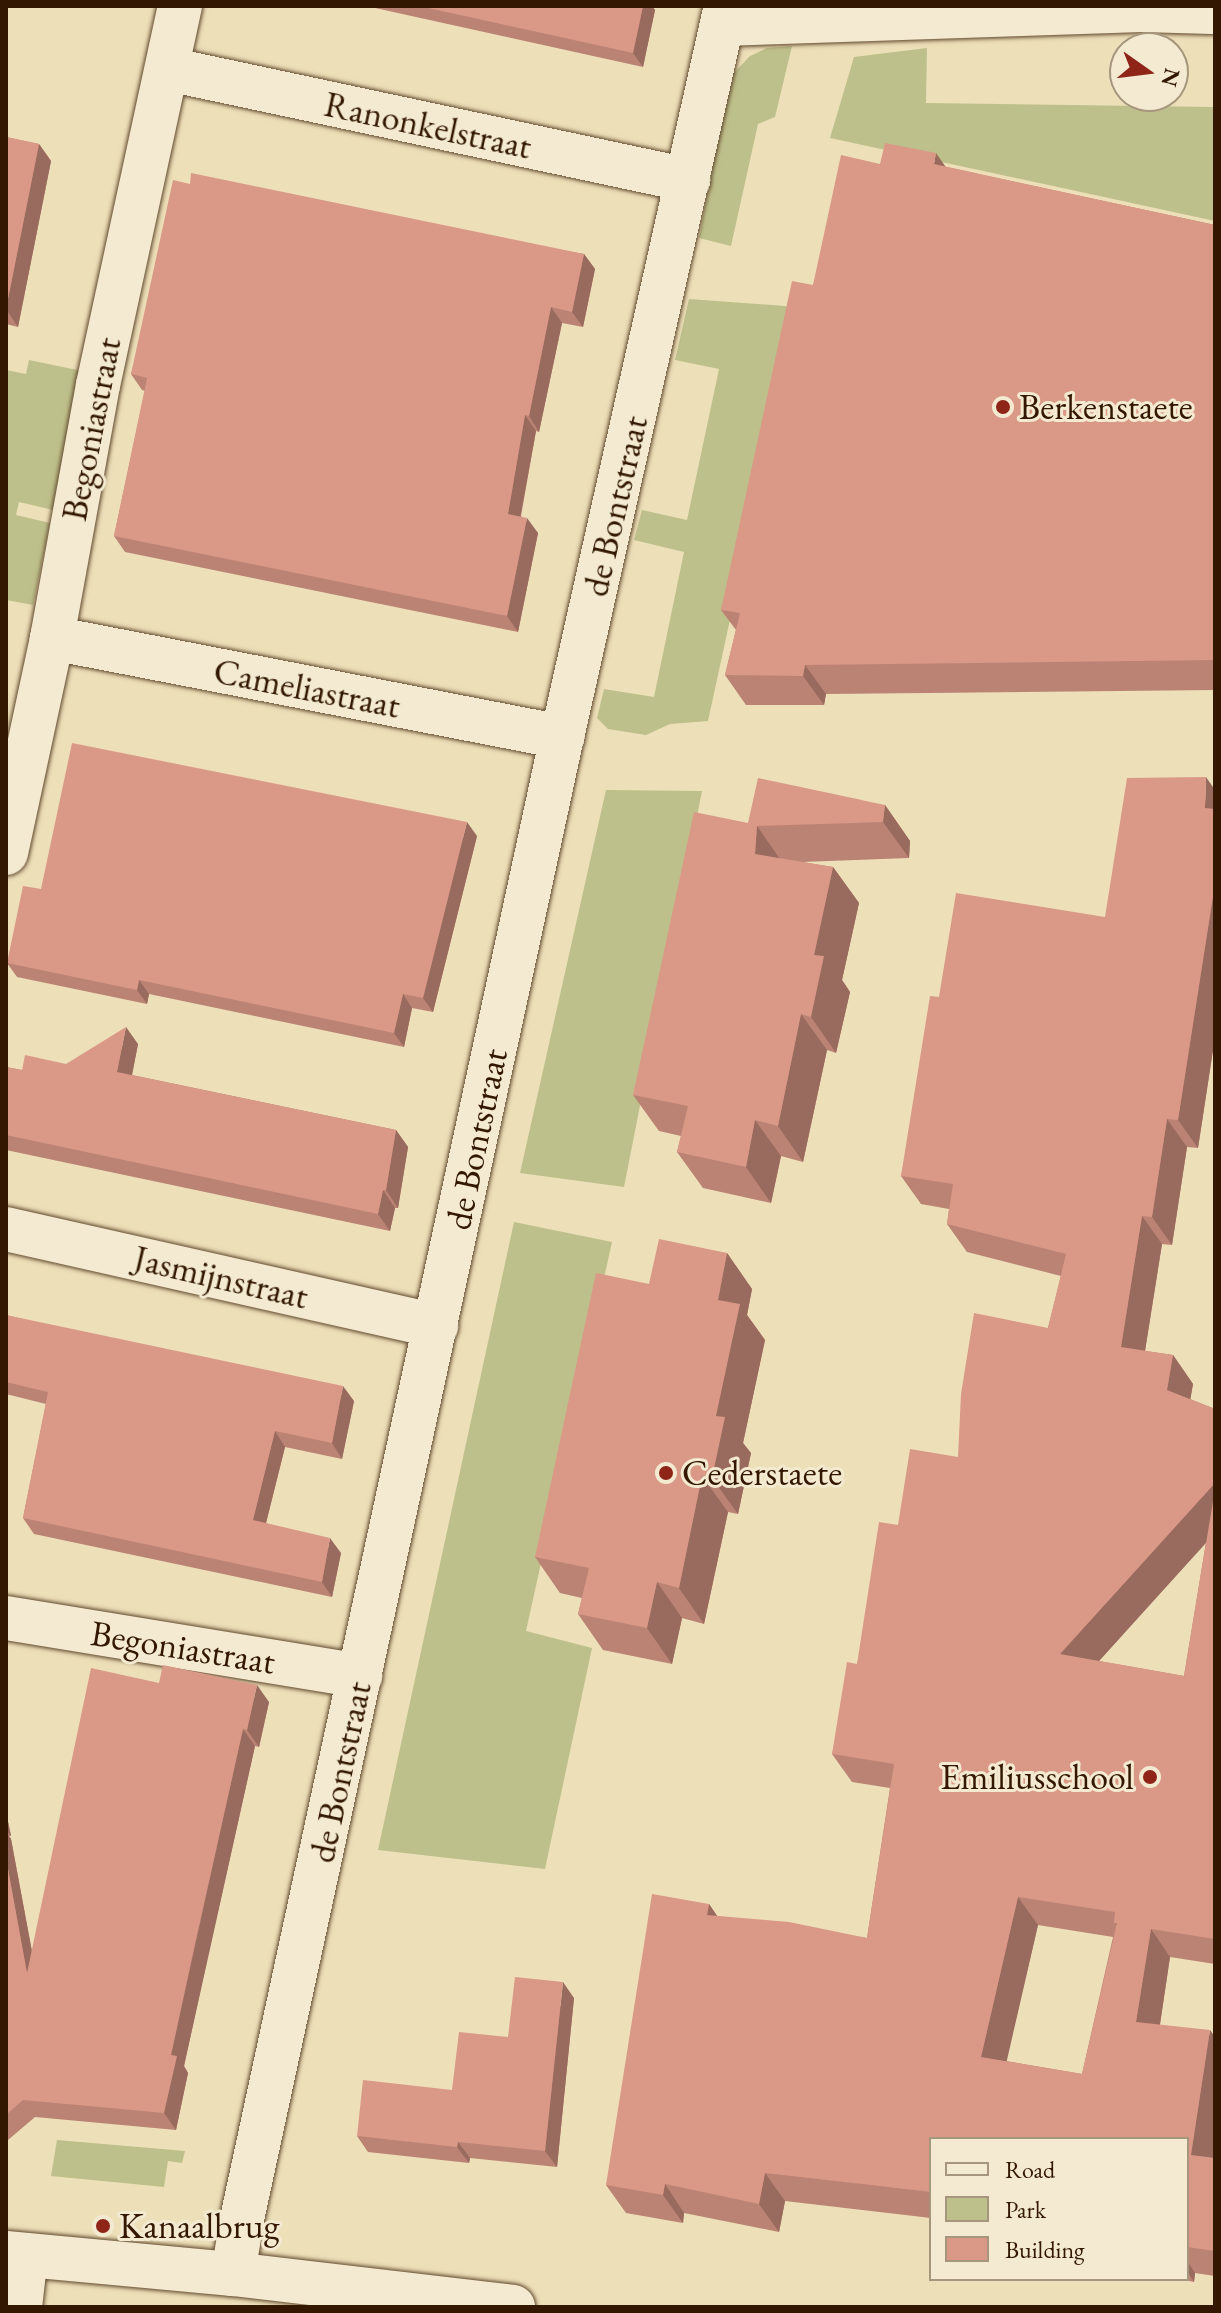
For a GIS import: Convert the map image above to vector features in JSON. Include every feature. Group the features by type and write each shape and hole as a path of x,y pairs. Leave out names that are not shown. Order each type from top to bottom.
{"street":[{"name":"Begoniastraat","path":"6,853 52,638 98,385 180,6"},
{"path":"724,15 1143,8 1215,12"},
{"name":"de Bontstraat","path":"233,2274 562,737 724,15"},
{"name":"Ranonkelstraat","path":"168,69 688,180"},
{"name":"Cameliastraat","path":"52,638 562,737"},
{"name":"Jasmijnstraat","path":"6,1229 436,1326"},
{"name":"Begoniastraat","path":"6,1618 360,1676"},
{"path":"20,2307 16,2254 233,2274 513,2307"}],"green space":[{"path":"792,46 775,117 758,124 731,246 699,238 729,78 750,56 767,48"},
{"path":"927,48 926,103 1109,106 1109,112 1189,112 1189,107 1215,107 1215,221 830,138 854,57"},
{"path":"689,299 798,307 708,721 670,724 646,735 608,729 597,718 604,689 654,697 684,552 634,540 642,510 687,520 719,369 675,360"},
{"path":"29,360 82,371 53,510 19,502 16,515 50,523 33,605 6,600 6,370 26,374"},
{"path":"606,790 702,791 624,1187 520,1173"},
{"path":"514,1222 612,1242 526,1631 592,1648 545,1869 378,1850"},
{"path":"57,2140 185,2151 182,2163 168,2161 164,2187 51,2176"}],"building":[{"path":"419,6 643,6 633,53"},
{"path":"6,137 39,144 6,309"},
{"name":"Berkenstaete","path":"885,143 936,153 934,164 1215,225 1215,660 805,665 803,676 725,675 740,613 721,610 792,281 813,285 841,155 880,164"},
{"path":"191,173 584,254 572,312 551,307 529,416 525,415 508,514 527,518 507,616 114,536 147,378 131,374 173,180 190,184"},
{"path":"72,743 467,822 423,998 403,994 394,1033 139,980 137,990 7,963 23,886 41,889"},
{"path":"1206,777 1205,808 1215,809 1215,896 1178,1120 1167,1119 1152,1217 1142,1216 1121,1347 1173,1355 1167,1390 1215,1409 1215,1483 1060,1654 1184,1676 1215,1489 1215,1939 1151,1929 1136,2022 1210,2030 1191,2155 1215,2158 1215,2251 1189,2247 1189,2137 929,2137 929,2192 765,2173 759,2204 665,2184 663,2195 606,2185 652,1894 709,1904 707,1915 789,1922 867,1938 894,1764 832,1754 847,1662 857,1664 879,1522 898,1525 910,1449 958,1457 961,1394 974,1313 1048,1328 1066,1254 947,1224 953,1184 901,1176 930,996 939,997 956,893 1105,917 1127,778","holes":["1018,1897 1115,1912 1114,1923 1117,1923 1082,2074 981,2057"]},
{"path":"758,778 885,805 883,822 757,826 755,854 833,867 814,955 824,956 811,1017 801,1014 778,1126 755,1120 746,1167 677,1152 688,1106 633,1095 694,812 748,823"},
{"path":"126,1027 117,1072 396,1130 386,1190 383,1190 378,1214 6,1135 6,1067 22,1070 25,1055 66,1064"},
{"name":"Cederstaete","path":"659,1239 727,1253 718,1300 740,1304 716,1416 725,1417 712,1478 702,1476 679,1588 657,1582 647,1628 578,1614 589,1568 535,1557 596,1273 649,1284"},
{"path":"6,1315 343,1386 332,1443 275,1431 253,1520 330,1538 322,1582 23,1518 48,1392 6,1382"},
{"path":"163,1665 257,1685 247,1730 243,1729 194,1948 171,2055 177,2056 164,2113 23,2100 6,2115 6,1858 27,1973 91,1668 159,1683"},
{"path":"515,1977 563,1982 545,2151 458,2142 457,2147 357,2136 363,2080 452,2090 459,2032 508,2037"}],"place":[{"name":"Berkenstaete","path":"1003,407"},
{"name":"Cederstaete","path":"666,1473"},
{"name":"Emiliusschool","path":"1150,1777"},
{"name":"Kanaalbrug","path":"103,2226"}]}
